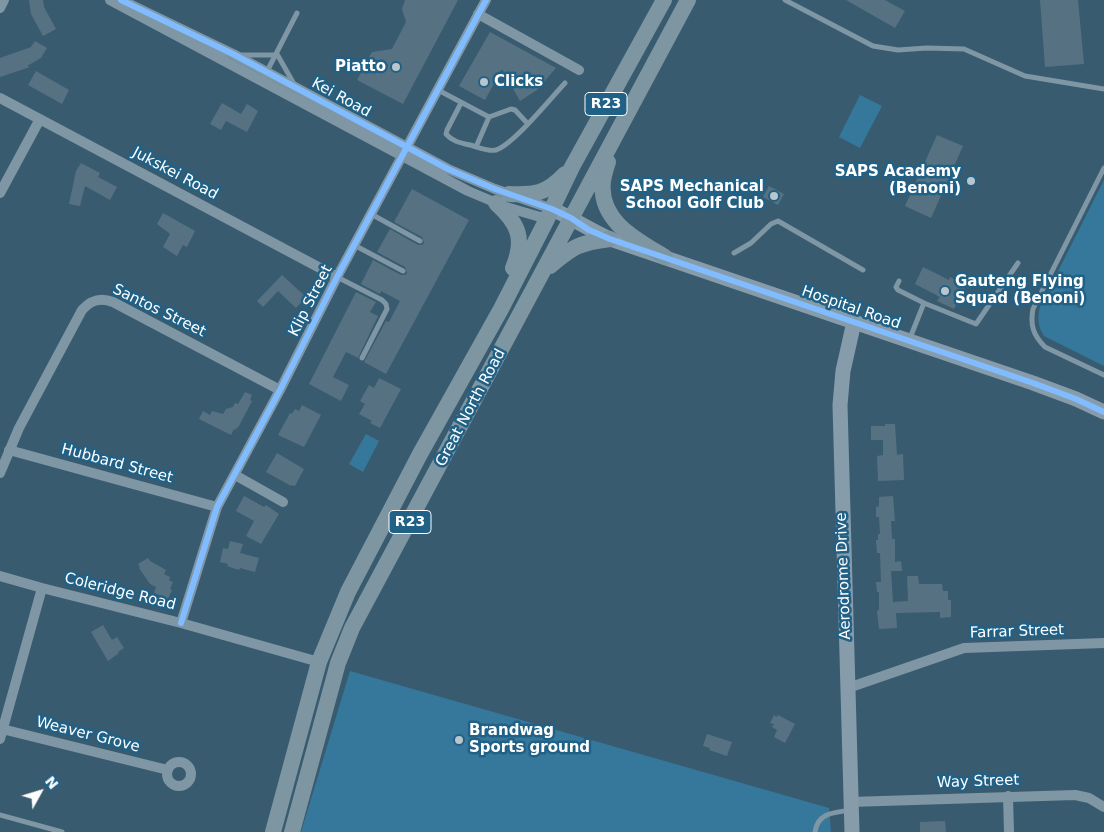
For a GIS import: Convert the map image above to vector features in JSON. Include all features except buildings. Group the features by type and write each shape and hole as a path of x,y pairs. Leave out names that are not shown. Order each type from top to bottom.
{"main road":[{"name":"Great North Road","path":"273,832 319,662 348,592 420,454 501,309 572,167 664,0"},
{"name":"Great North Road","path":"292,832 338,663 350,634 688,0"},
{"path":"614,141 603,182 604,196 608,208 614,221 625,233 665,257"},
{"path":"501,309 518,257 520,244 518,229 503,199 530,195 549,189 572,167"},
{"path":"544,271 564,253 577,245 610,239"}],"street":[{"path":"0,8 4,0"},
{"name":"Kei Road","path":"110,0 126,3 233,54 264,77 297,88 468,191 503,199 550,214"},
{"name":"Klip Street","path":"181,623 217,507 280,390 337,277 486,0"},
{"name":"Kei Road","path":"126,3 405,152 448,169 503,199 550,214"},
{"path":"478,14 579,70"},
{"name":"Jukskei Road","path":"0,98 337,277"},
{"path":"0,193 40,120"},
{"name":"Hospital Road","path":"550,214 610,239 1042,386 1104,412"},
{"name":"Santos Street","path":"0,473 9,450 82,310 88,303 97,300 105,299 113,302 280,390"},
{"name":"Aerodrome Drive","path":"852,832 840,405 843,371 854,322"},
{"name":"Hubbard Street","path":"9,450 217,507"},
{"path":"234,475 282,502"},
{"name":"Coleridge Road","path":"0,576 181,623 319,662"},
{"path":"1,734 42,588"},
{"name":"Farrar Street","path":"848,688 964,648 1104,643"},
{"name":"Weaver Grove","path":"1,734 168,770"},
{"path":"1008,796 1009,832"},
{"name":"Way Street","path":"851,806 1008,796 1082,796 1098,802 1104,807"}],"lane":[{"path":"785,0 873,46 898,50 927,48 964,49 1025,76 1104,89"},
{"path":"264,77 297,14"},
{"path":"233,54 253,56 277,54"},
{"path":"277,54 289,78 297,88"},
{"path":"461,103 446,134 453,141 489,150 497,150 508,143 528,124 565,83"},
{"path":"438,90 489,117 511,109 515,110 528,124"},
{"path":"476,147 489,117"},
{"path":"1104,168 1033,309 1031,320 1032,329 1038,340 1045,347 1104,375"},
{"path":"371,214 420,241"},
{"path":"734,253 752,243 771,224 778,221 863,270"},
{"path":"354,245 403,271"},
{"path":"899,281 896,287 898,290 924,303 976,324 1018,263"},
{"path":"337,277 382,300 386,304 387,309 362,358"},
{"path":"909,341 924,303"},
{"path":"815,832 817,822 823,816 851,806"},
{"path":"0,815 62,832"}],"shaded area":[{"path":"860,95 882,106 860,148 839,137"},
{"path":"1104,180 1104,366 1044,336 1038,319 1040,307"},
{"path":"366,434 379,441 363,472 349,464"},
{"name":"Brandwag Sports ground","path":"350,671 829,808 831,832 301,832"}],"cycle path":[{"path":"121,0 233,54 448,169 495,189 552,209 571,218 589,230 610,239 1033,383 1104,412"},
{"path":"181,623 217,507 280,390 337,277 486,0"}],"place":[{"name":"Piatto","path":"396,67"},
{"name":"Clicks","path":"484,82"},
{"name":"SAPS Academy (Benoni)","path":"971,181"},
{"name":"SAPS Mechanical School Golf Club","path":"774,196"},
{"name":"Gauteng Flying Squad (Benoni)","path":"945,291"},
{"name":"Brandwag Sports ground","path":"459,740"}]}
